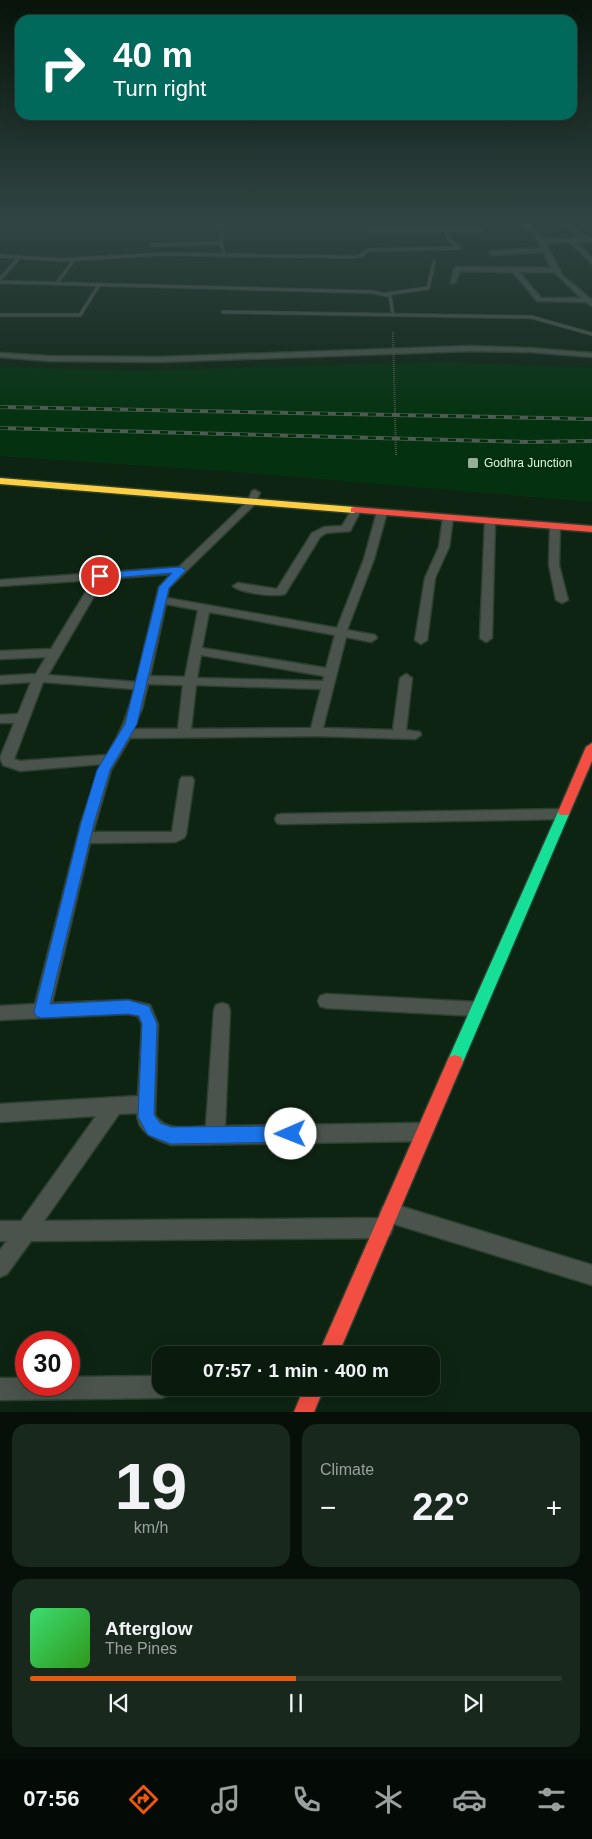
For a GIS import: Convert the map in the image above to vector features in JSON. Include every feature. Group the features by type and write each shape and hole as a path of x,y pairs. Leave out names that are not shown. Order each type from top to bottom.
{"main road":[{"path":"0,473 254,497 356,510 592,529"},
{"path":"0,481 592,520"},
{"path":"332,1346 592,747"},
{"path":"304,1412 311,1396"}],"street":[{"path":"528,289 538,300 589,302"},
{"path":"575,289 589,302"},
{"path":"0,355 20,358 156,361 418,349 548,350 592,354"},
{"path":"41,1012 84,838 104,770 126,734 136,709 164,587 254,497"},
{"path":"238,586 275,593 281,592 316,535 324,530 346,529 356,510"},
{"path":"316,732 341,632 369,559 382,512"},
{"path":"421,640 430,578 444,547 448,518"},
{"path":"486,638 490,521"},
{"path":"555,526 554,566 562,600"},
{"path":"0,583 181,570"},
{"path":"100,576 39,678 7,758 8,762 13,766 110,759"},
{"path":"161,600 371,638"},
{"path":"184,733 190,682 204,608"},
{"path":"196,651 330,679"},
{"path":"0,655 53,653"},
{"path":"0,680 39,678 141,683 330,679"},
{"path":"399,734 406,678"},
{"path":"0,719 23,718"},
{"path":"126,734 316,732 414,735"},
{"path":"84,838 175,837 180,827 187,780"},
{"path":"282,819 562,814"},
{"path":"326,1001 477,1009"},
{"path":"0,1013 128,1007 144,1010 150,1024 145,1104 146,1117 154,1130 171,1136 424,1132"},
{"path":"214,1135 222,1010"},
{"path":"0,1113 145,1104"},
{"path":"0,1267 114,1106"},
{"path":"0,1231 25,1232 386,1220 592,1275"},
{"path":"0,1389 152,1387"}],"lane":[{"path":"0,315 80,315 97,289"},
{"path":"223,289 386,294 415,292 425,289"},
{"path":"386,294 390,296 393,314"},
{"path":"223,312 541,318 576,331 592,334"}],"path":[{"path":"393,332 396,456"}],"shaded area":[{"path":"444,362 592,368 592,502 237,472 0,456 0,367 136,371"}],"railway":[{"path":"0,407 592,419"},
{"path":"0,428 528,442 592,441"}],"traffic: fast":[{"path":"455,1062 564,812"}],"traffic: slow":[{"path":"0,481 354,510"}],"traffic: jam":[{"path":"354,510 592,529"},
{"path":"564,812 592,747"},
{"path":"332,1346 455,1062"},
{"path":"304,1412 311,1396"}],"place":[{"name":"Godhra Junction","path":"473,463"}],"route":[{"path":"100,576 181,570 164,587 136,709 131,724 104,770 88,823 41,1012 128,1007 138,1007 144,1010 150,1024 145,1104 146,1117 154,1130 171,1136 291,1134"}]}
